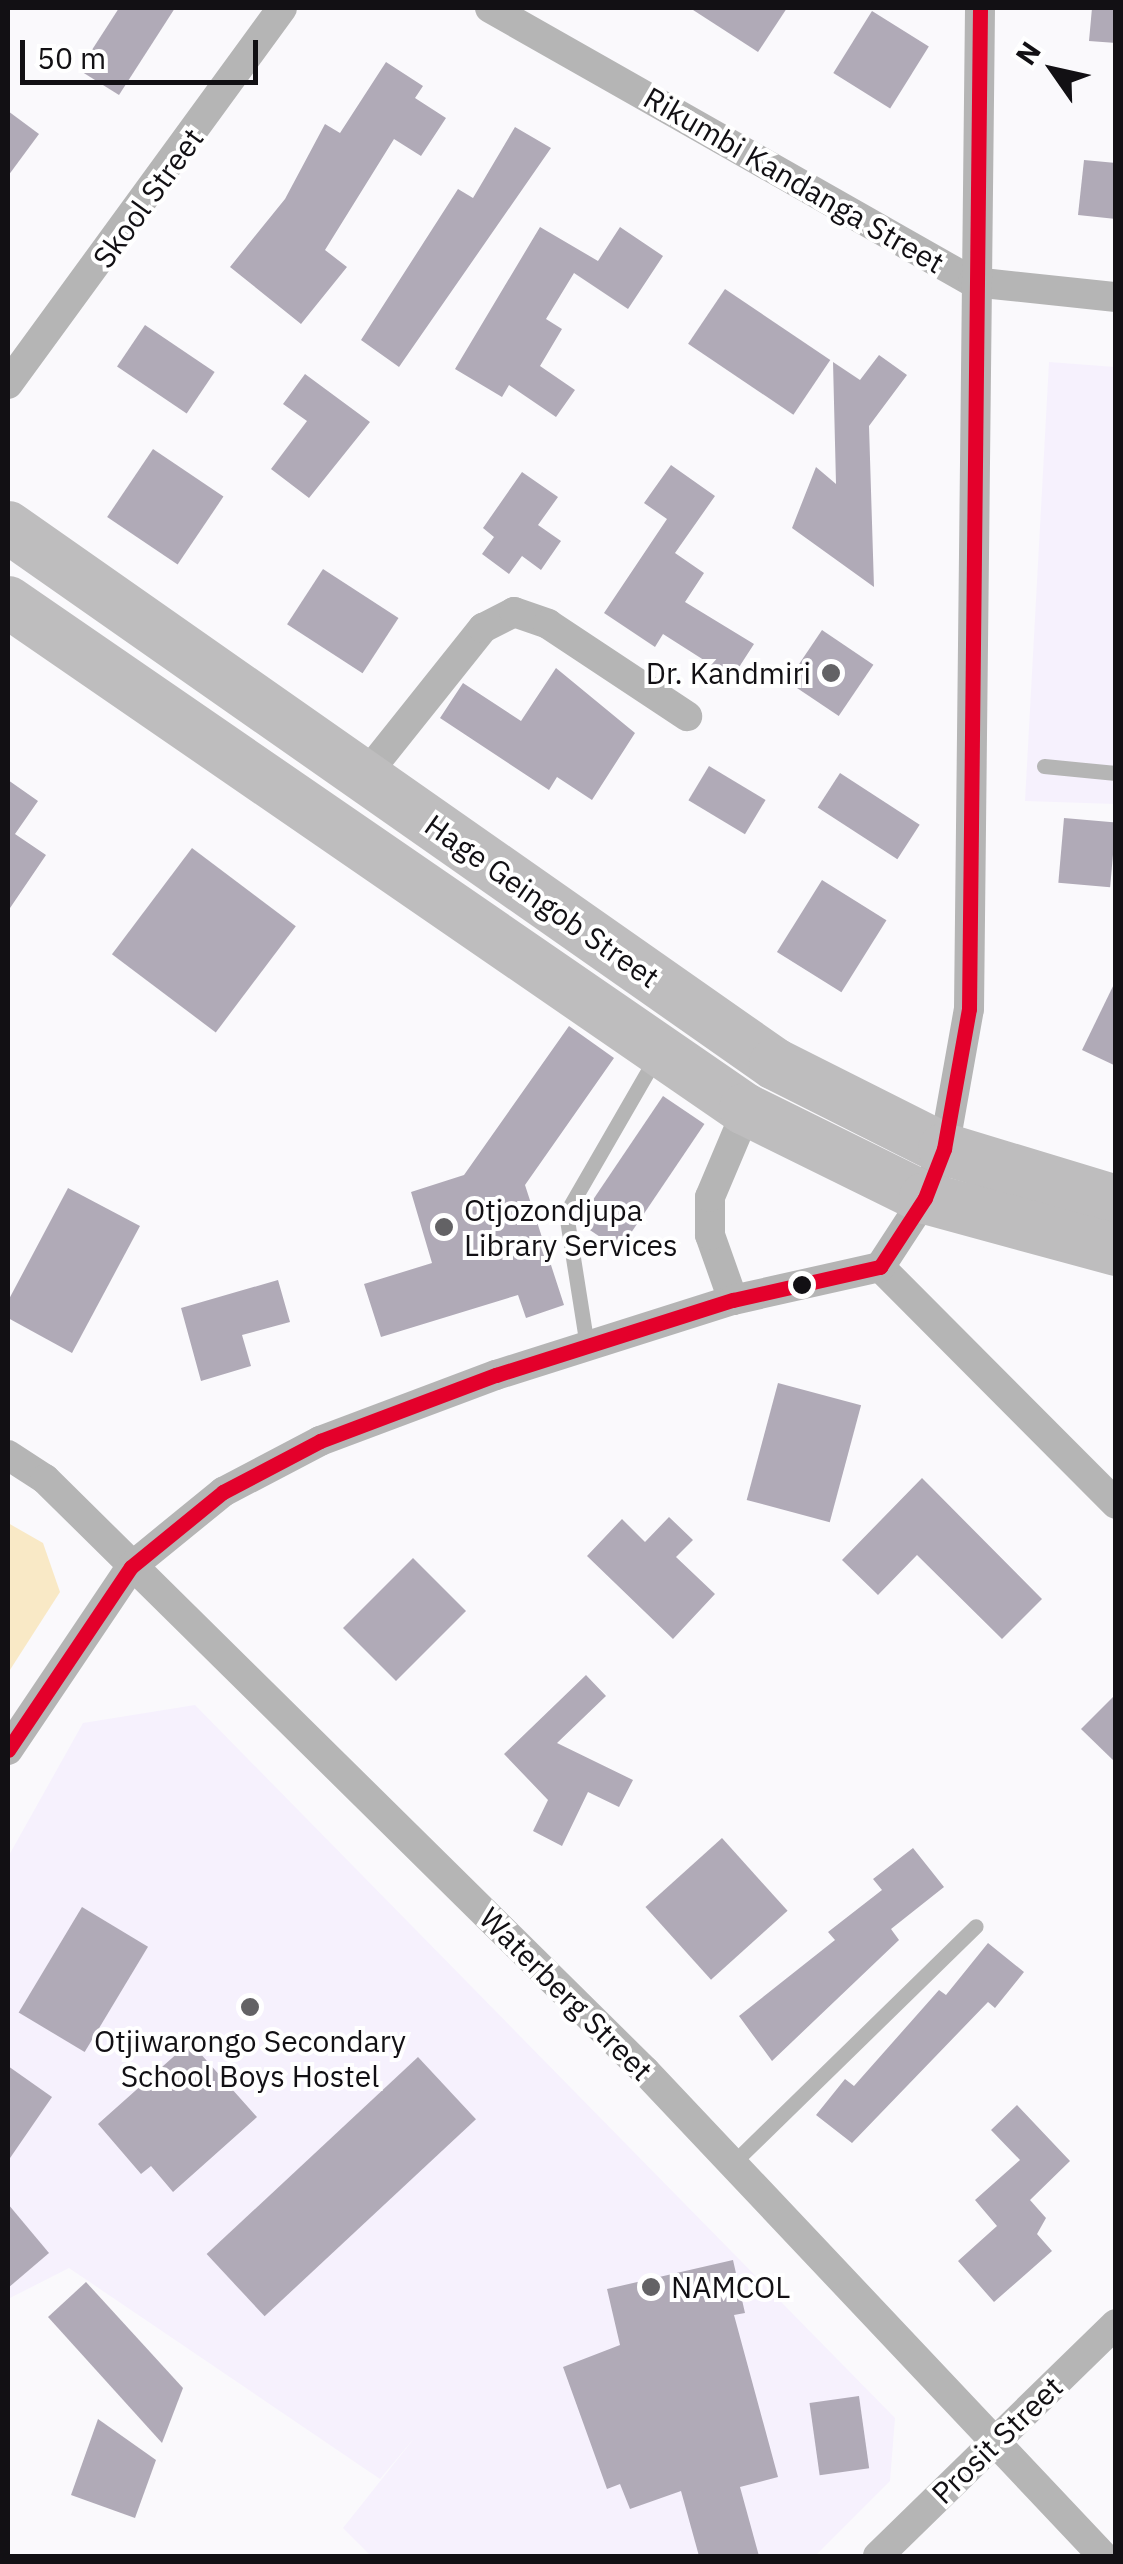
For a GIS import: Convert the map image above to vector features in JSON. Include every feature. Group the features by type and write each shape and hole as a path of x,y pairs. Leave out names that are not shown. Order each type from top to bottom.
{"highway":[{"name":"Hage Geingob Street","path":"8,527 775,1064 944,1150 1116,1201"},
{"name":"Hage Geingob Street","path":"8,602 745,1110 925,1198 1116,1250"},
{"path":"613,1016 644,973"}],"street":[{"name":"Skool Street","path":"8,384 282,8"},
{"name":"Rikumbi Kandanga Street","path":"490,8 972,282 1116,297"},
{"path":"8,1750 131,1568 223,1492 320,1441 587,1346 732,1300 880,1267 925,1198 944,1150 969,1010 972,282 980,8"},
{"path":"364,777 483,628 514,612 548,624 687,716"},
{"path":"732,1300 710,1235 710,1198 745,1110 775,1064"},
{"path":"880,1267 1116,1504"},
{"name":"Waterberg Street","path":"8,1455 131,1568 733,2163 1103,2556"},
{"name":"Prosit Street","path":"878,2556 1116,2324"}],"lane":[{"path":"1044,766 1116,773"},
{"path":"587,1346 566,1213 661,1050"},
{"path":"733,2163 976,1926"}],"shaded area":[{"path":"1049,362 1115,367 1115,804 1025,801"},
{"path":"8,1523 43,1543 60,1592 8,1673"},
{"name":"Otjiwarongo Secondary School Boys Hostel","path":"195,1705 895,2418 890,2481 815,2556 371,2556 343,2528 416,2436 380,2479 69,2268 8,2299 8,1857 83,1723"}],"building":[{"path":"119,8 175,8 119,95 79,70"},
{"path":"690,8 787,8 758,52"},
{"path":"1092,8 1116,8 1116,43 1089,41"},
{"path":"872,11 929,47 890,108 833,73"},
{"path":"386,62 423,86 415,98 446,118 421,156 394,139 325,250 347,267 301,324 230,267 285,199 325,124 340,133"},
{"path":"8,111 39,134 8,176"},
{"path":"515,127 551,148 399,367 361,340 458,189 473,198"},
{"path":"1084,160 1116,163 1116,219 1078,215"},
{"path":"540,227 598,261 620,227 663,256 628,309 574,273 546,319 562,329 540,366 575,390 556,417 509,385 502,397 455,369"},
{"path":"725,289 830,360 793,415 688,344"},
{"path":"145,325 215,372 187,413 117,366"},
{"path":"879,355 907,375 869,426 874,587 792,528 816,467 836,484 833,362 860,380"},
{"path":"305,374 370,422 309,498 271,469 307,421 283,404"},
{"path":"153,449 223,497 178,565 107,517"},
{"path":"671,465 715,496 675,553 704,573 685,602 754,644 732,678 663,634 655,647 604,613 667,519 644,503"},
{"path":"522,472 558,497 538,525 561,541 541,570 522,556 509,574 482,554 494,537 483,528"},
{"path":"323,569 398,618 363,673 287,624"},
{"name":"Dr. Kandmiri","path":"822,630 873,665 839,716 787,681"},
{"path":"556,668 635,733 592,800 557,777 549,790 440,718 463,683 521,721"},
{"path":"709,766 766,800 745,834 688,800"},
{"path":"840,773 920,825 897,859 818,807"},
{"path":"8,780 38,801 15,834 46,855 8,911"},
{"path":"1064,818 1116,823 1110,887 1058,883"},
{"path":"192,848 296,926 216,1032 112,954"},
{"path":"822,880 886,920 841,992 777,952"},
{"path":"1116,980 1116,1066 1082,1050"},
{"path":"569,1026 614,1058 525,1185 564,1305 526,1318 518,1295 381,1337 364,1284 432,1263 411,1192 464,1175"},
{"path":"663,1096 704,1124 619,1250 578,1222"},
{"path":"68,1188 140,1226 72,1353 8,1318 8,1301"},
{"path":"278,1280 290,1322 242,1335 251,1366 201,1381 181,1308"},
{"path":"778,1383 861,1405 830,1522 747,1500"},
{"path":"922,1478 1042,1599 1002,1639 917,1555 878,1595 842,1560"},
{"path":"669,1517 693,1540 676,1557 715,1594 673,1639 587,1556 622,1519 645,1542"},
{"path":"413,1558 466,1611 396,1681 343,1628"},
{"path":"586,1675 606,1696 557,1743 633,1780 619,1807 588,1792 562,1846 533,1831 548,1800 504,1754"},
{"path":"1116,1694 1116,1763 1081,1729"},
{"path":"722,1838 788,1911 711,1980 645,1907"},
{"path":"913,1848 944,1887 891,1929 899,1940 772,2061 739,2016 835,1940 828,1932 882,1890 873,1879"},
{"path":"82,1907 148,1947 85,2052 19,2012"},
{"path":"988,1943 1024,1972 995,2008 988,2002 852,2143 816,2115 845,2079 854,2086 939,1990 946,1995"},
{"path":"190,2042 257,2117 173,2192 151,2166 141,2174 98,2124"},
{"path":"418,2057 476,2119 265,2316 207,2254"},
{"path":"8,2066 52,2097 8,2161"},
{"path":"1017,2105 1070,2161 1030,2200 1046,2218 1037,2234 1052,2251 994,2302 958,2261 997,2226 975,2200 1020,2160 991,2130"},
{"path":"8,2204 49,2253 8,2288"},
{"path":"733,2260 745,2313 734,2315 778,2477 740,2487 759,2556 699,2556 681,2491 630,2509 620,2484 607,2489 563,2367 620,2345 607,2289"},
{"path":"86,2282 183,2388 162,2443 48,2317"},
{"path":"859,2396 869,2468 820,2475 809,2403"},
{"path":"98,2419 156,2460 135,2518 71,2495"}],"transit line":[{"path":"8,1750 131,1567 223,1492 320,1441 496,1375 733,1300 880,1267 925,1198 944,1149 969,1009 980,8"}],"place":[{"name":"Dr. Kandmiri","path":"831,673"},
{"name":"Otjozondjupa Library Services","path":"444,1227"},
{"name":"Otjiwarongo Secondary School Boys Hostel","path":"250,2007"},
{"name":"NAMCOL","path":"651,2287"}]}
